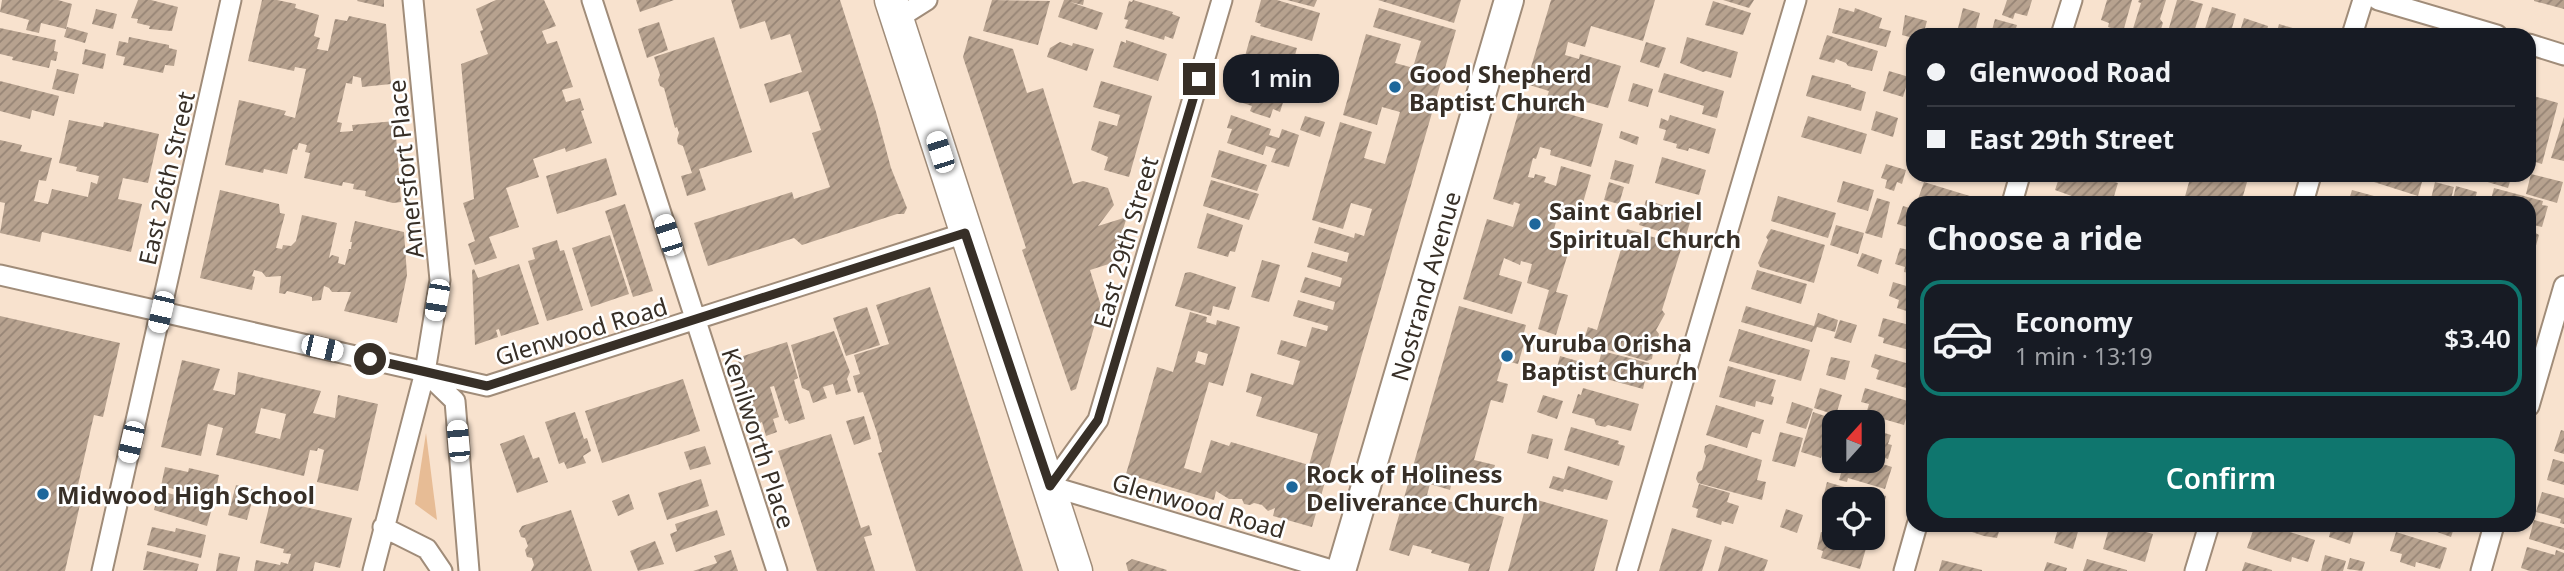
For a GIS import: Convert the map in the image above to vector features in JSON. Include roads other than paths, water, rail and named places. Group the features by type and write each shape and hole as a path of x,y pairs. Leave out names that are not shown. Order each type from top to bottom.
{"main road":[{"name":"Nostrand Avenue","path":"1341,571 1509,0"},
{"path":"894,9 1076,571"}],"street":[{"name":"East 26th Street","path":"102,571 232,0"},
{"name":"Amersfort Place","path":"373,571 425,372 440,281 413,0"},
{"name":"Kenilworth Place","path":"592,0 777,571"},
{"path":"894,9 927,0"},
{"name":"East 29th Street","path":"1050,486 1098,420 1222,0"},
{"path":"1628,571 1796,0"},
{"path":"2063,28 2072,0"},
{"path":"2354,28 2363,0"},
{"path":"2378,0 2473,28"},
{"path":"2536,46 2564,55"},
{"name":"Glenwood Road","path":"0,275 487,386 965,233"},
{"path":"2536,383 2564,286"},
{"path":"425,372 455,401 469,571"},
{"name":"Glenwood Road","path":"1050,486 1335,571"},
{"path":"383,527 427,549 442,571"},
{"path":"1904,571 1915,532"},
{"path":"2195,571 2207,532"},
{"path":"2481,571 2492,532"}],"place":[{"name":"Good Shepherd Baptist Church","path":"1395,87"},
{"name":"Saint Gabriel Spiritual Church","path":"1535,224"},
{"name":"Yuruba Orisha Baptist Church","path":"1507,356"},
{"name":"Rock of Holiness Deliverance Church","path":"1292,487"},
{"name":"Midwood High School","path":"43,494"}]}
